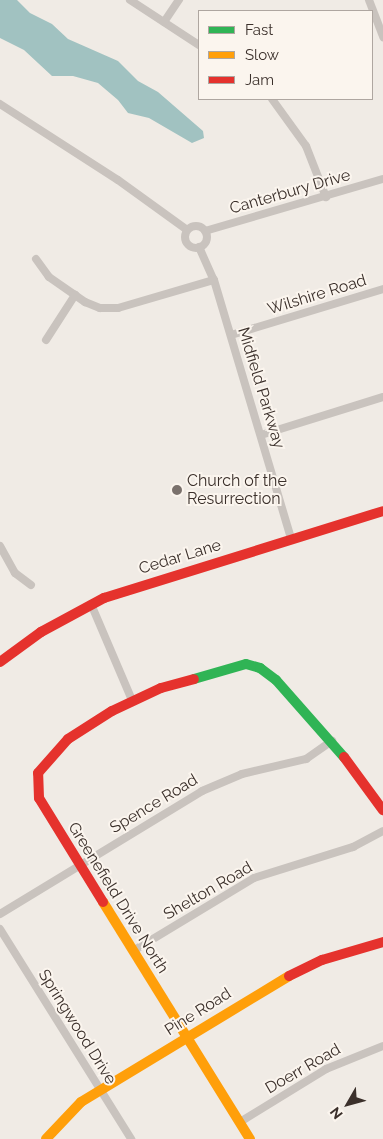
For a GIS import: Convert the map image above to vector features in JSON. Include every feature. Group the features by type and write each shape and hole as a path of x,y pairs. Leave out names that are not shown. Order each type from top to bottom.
{"street":[{"path":"130,0 198,44"},
{"path":"164,22 179,0"},
{"path":"373,11 383,38"},
{"path":"273,100 306,146 326,197"},
{"path":"0,104 118,180 186,230 187,243 199,247 204,243 205,231 192,226 186,230"},
{"name":"Canterbury Drive","path":"205,231 383,180"},
{"name":"Midfield Parkway","path":"199,247 214,280 291,539"},
{"path":"36,260 49,276 75,295 100,308 118,308 214,280"},
{"name":"Wilshire Road","path":"230,335 383,289"},
{"path":"46,340 75,295"},
{"path":"261,435 383,397"},
{"name":"Cedar Lane","path":"0,662 41,632 91,604 129,589 383,511"},
{"path":"0,546 15,572 31,585"},
{"path":"91,604 132,700"},
{"name":"Greenefield Drive North","path":"250,1139 39,798 38,773 68,740 132,700 240,665 254,666 276,680 332,742 383,810"},
{"name":"Spence Road","path":"0,914 202,791 242,774 306,759 332,742"},
{"name":"Shelton Road","path":"133,951 254,878 352,847 383,831"},
{"name":"Springwood Drive","path":"0,929 131,1139"},
{"name":"Pine Road","path":"46,1139 69,1112 100,1090 300,969 340,953 383,942"},
{"name":"Doerr Road","path":"240,1122 326,1069 383,1046"}],"water":[{"path":"0,0 17,0 30,13 52,24 68,39 118,61 138,81 158,92 203,131 204,138 192,143 149,118 128,113 118,100 98,83 73,76 52,76 24,50 0,38"}],"traffic: fast":[{"path":"194,679 246,664 260,668 276,680 344,757"}],"traffic: slow":[{"path":"103,902 250,1139"},
{"path":"46,1139 81,1102 289,976"}],"traffic: jam":[{"path":"0,662 41,632 104,598 383,511"},
{"path":"103,902 39,798 38,773 68,739 112,711 161,688 194,679"},
{"path":"344,757 383,810"},
{"path":"289,976 322,960 383,942"}],"place":[{"name":"Church of the Resurrection","path":"177,490"}]}
